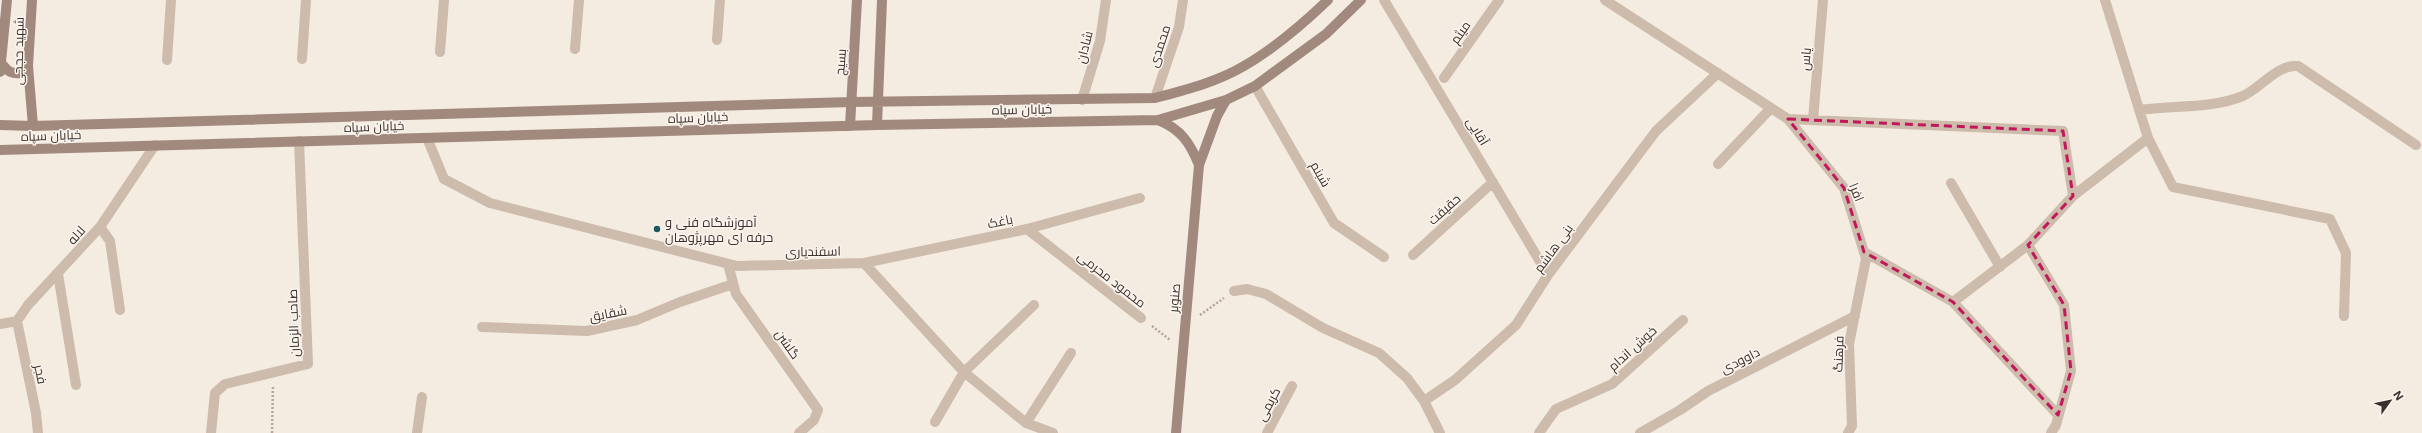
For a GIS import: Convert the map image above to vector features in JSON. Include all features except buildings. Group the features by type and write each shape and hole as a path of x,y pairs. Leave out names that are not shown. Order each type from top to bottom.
{"main road":[{"name":"شهید حججی","path":"1,68 7,0"},
{"name":"شهید حججی","path":"32,0 28,66 32,126"},
{"name":"بسیج","path":"850,126 858,0"},
{"path":"877,125 882,0"},
{"name":"خیابان سپاه","path":"0,125 32,126 851,102 1155,98 1195,88 1244,66 1311,17 1328,0"},
{"name":"خیابان سپاه","path":"0,150 877,125 1158,120 1226,100 1255,86 1326,34 1361,0"},
{"path":"1,68 14,74 21,73 28,66"},
{"name":"صنوبر","path":"1176,433 1182,349 1199,165 1211,130 1226,100"},
{"path":"1158,120 1170,124 1185,137 1199,165"}],"street":[{"path":"167,60 171,0"},
{"path":"302,59 306,0"},
{"path":"440,52 444,0"},
{"path":"575,49 579,0"},
{"path":"718,40 720,0"},
{"name":"شادان","path":"1082,100 1100,40 1106,0"},
{"name":"محمدی","path":"1155,98 1179,27 1184,0"},
{"name":"آقایی","path":"1384,0 1548,275"},
{"name":"میثم","path":"1444,78 1499,0"},
{"name":"افرا","path":"1606,0 1788,119 1844,188 1864,252"},
{"name":"یاس","path":"1813,120 1823,0"},
{"path":"2105,0 2148,138 2173,187 2330,219 2346,253 2344,316"},
{"path":"2139,110 2232,100 2258,88 2291,65 2298,66 2416,145"},
{"name":"بنی هاشم","path":"1424,401 1455,380 1516,325 1548,275 1656,131 1718,73"},
{"name":"شبنم","path":"1255,86 1334,223 1384,257"},
{"path":"1718,164 1772,108"},
{"path":"1788,119 2063,132 2073,196"},
{"name":"اسفندیاری","path":"426,138 444,179 490,203 737,266 864,263"},
{"path":"1953,302 2028,245 2073,196 2148,138"},
{"name":"صاحب الزمان","path":"211,433 215,393 225,384 308,364 299,141"},
{"name":"لاله","path":"17,321 28,305 100,227 156,145"},
{"name":"حقیقت","path":"1413,255 1493,182"},
{"path":"1951,183 2000,267"},
{"name":"باغک","path":"864,263 1027,229 1140,198"},
{"path":"100,227 110,241 120,310"},
{"name":"محمود محرمی","path":"1027,229 1141,318"},
{"path":"2028,245 2064,305 2071,371 2058,416 2051,433"},
{"path":"1864,252 1953,302 2058,416"},
{"name":"فرهنگ","path":"1848,433 1852,426 1848,344 1866,260 1864,252"},
{"path":"864,263 964,372 1026,423 1053,433"},
{"name":"گلشن","path":"728,264 736,294 818,410 814,420 799,433"},
{"path":"58,274 76,385"},
{"name":"شقایق","path":"482,327 587,331 637,320 680,302 733,284"},
{"path":"1234,291 1247,289 1266,294 1323,328 1379,353 1407,378 1424,401 1440,433"},
{"path":"935,422 964,372 1034,306"},
{"name":"داوودی","path":"1640,433 1680,410 1708,391 1854,316"},
{"name":"خوش اندام","path":"1539,433 1556,409 1612,384 1683,320"},
{"path":"0,324 17,321"},
{"name":"فجر","path":"17,321 36,413 38,433"},
{"path":"1026,423 1071,353"},
{"name":"کریمی","path":"1267,433 1292,386"},
{"path":"417,433 422,397"}],"path":[{"path":"1184,327 1234,291"},
{"name":"محمود محرمی","path":"1141,318 1182,349"},
{"path":"272,433 274,372"}],"highlighted area":[{"path":"1788,119 2063,131 2073,196 2028,245 2064,305 2071,371 2058,415 1953,302 1864,252 1844,188"}],"place":[{"name":"آموزشگاه فنی و حرفه ای مهرپژوهان","path":"657,229"}]}
